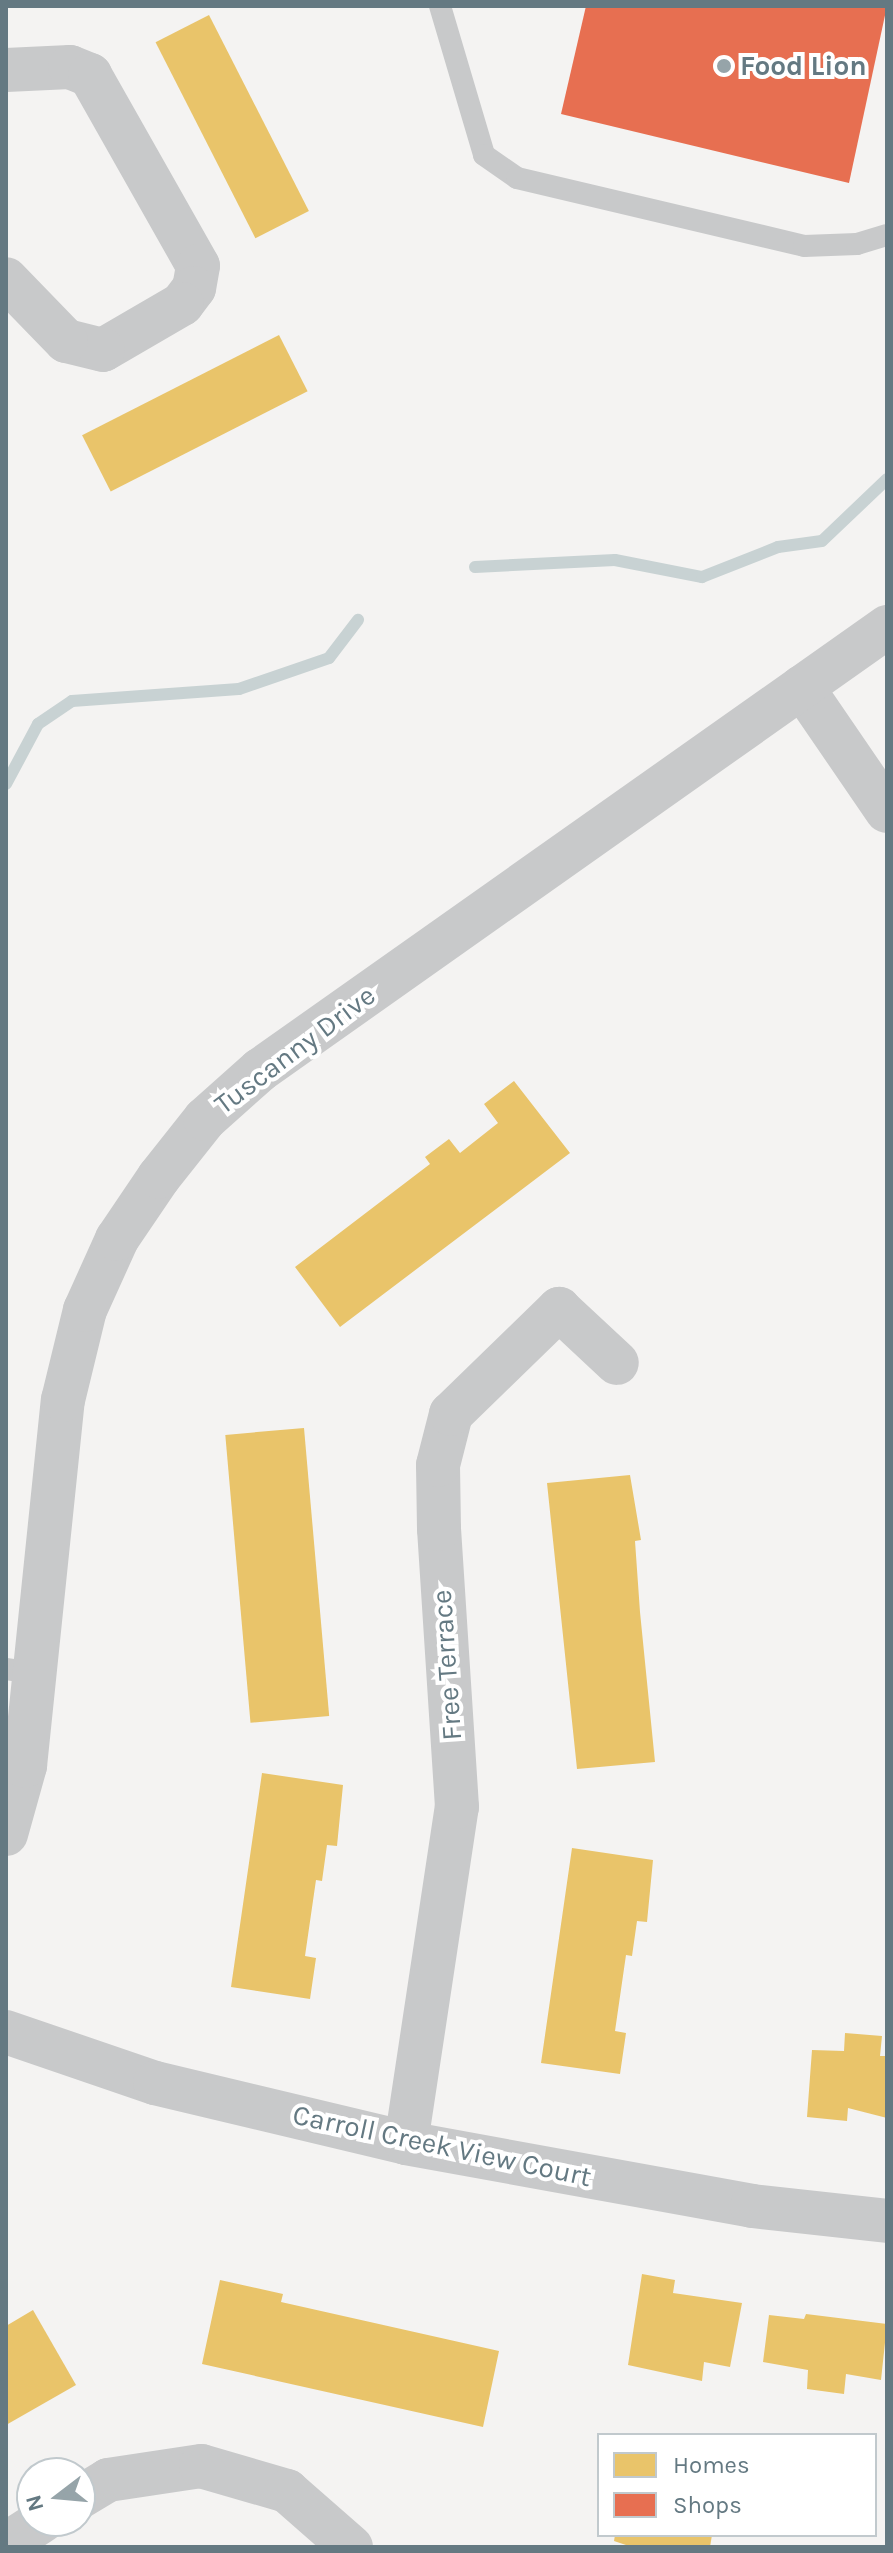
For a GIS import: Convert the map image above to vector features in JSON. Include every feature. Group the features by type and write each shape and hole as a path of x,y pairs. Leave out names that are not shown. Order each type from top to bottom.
{"street":[{"path":"6,70 70,67 90,75 198,266 194,288 182,304 103,350 66,341 6,279"},
{"name":"Tuscanny Drive","path":"6,1834 25,1766 20,1671 63,1400 85,1310 117,1239 159,1177 205,1119 260,1070 887,627"},
{"path":"802,687 887,811"},
{"name":"Free Terrace","path":"406,2143 457,1807 439,1529 438,1465 451,1414 559,1309 617,1363"},
{"name":"Carroll Creek View Court","path":"6,2032 155,2083 406,2143 752,2206 887,2221"},
{"path":"96,2487 108,2480 201,2466 287,2491 351,2547"}],"lane":[{"path":"440,6 484,155 517,178 804,246 857,244 887,235"}],"building: Homes":[{"path":"209,15 309,211 255,238 156,42"},
{"path":"279,335 308,391 111,491 82,435"},
{"path":"514,1081 570,1153 340,1327 295,1267 430,1164 425,1157 449,1139 460,1153 498,1123 484,1104"},
{"path":"304,1428 329,1716 250,1723 225,1435"},
{"path":"630,1475 641,1540 635,1541 655,1762 577,1769 547,1483"},
{"path":"262,1773 343,1785 337,1846 327,1845 322,1881 316,1880 305,1956 316,1958 310,1999 231,1987"},
{"path":"572,1848 653,1860 647,1922 637,1921 632,1956 626,1955 615,2031 626,2033 620,2074 541,2063"},
{"path":"845,2033 882,2036 880,2056 887,2056 887,2118 848,2108 847,2121 807,2117 812,2050 844,2051"},
{"path":"642,2274 675,2280 673,2293 742,2303 730,2367 704,2362 702,2381 628,2365"},
{"path":"220,2280 283,2294 281,2302 499,2351 483,2427 202,2364"},
{"path":"33,2310 76,2385 6,2425 6,2326"},
{"path":"806,2314 887,2324 881,2380 846,2374 844,2394 807,2389 808,2370 763,2362 769,2315 804,2319"},
{"path":"615,2537 712,2537 710,2547 632,2547 614,2541"}],"building: Shops":[{"name":"Food Lion","path":"586,6 887,6 849,183 561,114"}],"waterway":[{"path":"475,567 615,560 702,577 778,547 822,541 887,479"},
{"path":"6,784 38,724 72,701 239,689 329,658 358,620"}],"place":[{"name":"Food Lion","path":"724,66"}]}
